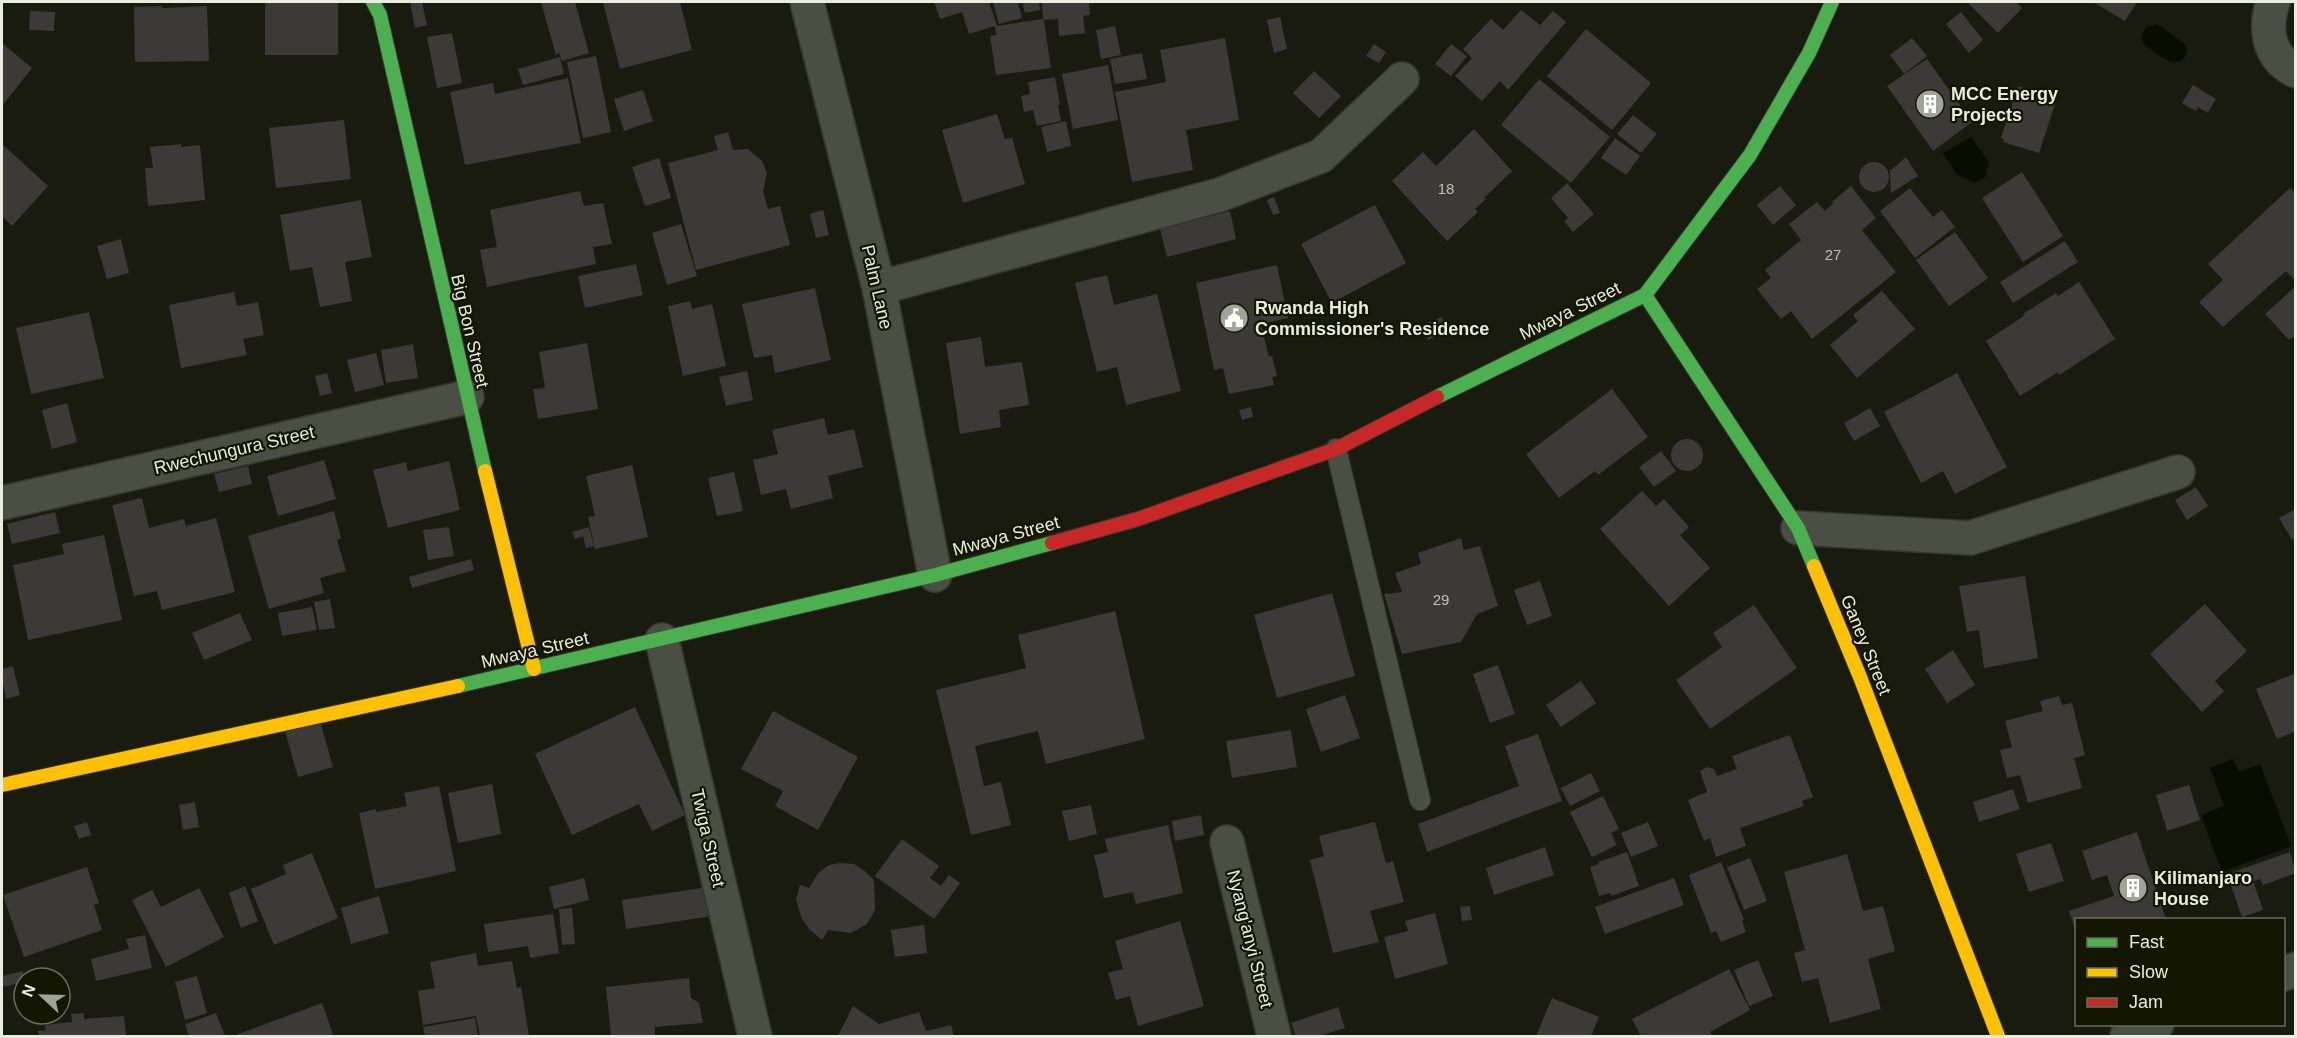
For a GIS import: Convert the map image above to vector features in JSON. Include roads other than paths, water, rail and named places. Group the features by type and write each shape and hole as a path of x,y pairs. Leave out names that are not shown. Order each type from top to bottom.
{"street":[{"name":"Big Bon Street","path":"373,2 380,15 467,397 534,669"},
{"name":"Palm Lane","path":"807,2 879,288 935,575"},
{"name":"Mwaya Street","path":"2,785 534,669 935,575 1138,519 1336,449 1487,371 1645,296 1750,155 1809,53 1832,2"},
{"path":"2273,2 2267,32 2274,53 2295,71"},
{"path":"879,288 1219,195 1321,156 1402,79"},
{"name":"Ganey Street","path":"1645,296 1798,528 1860,677 1998,1036"},
{"name":"Rwechungura Street","path":"2,503 467,397"},
{"path":"1798,528 1970,538 2178,472"},
{"name":"Twiga Street","path":"662,640 755,1036"},
{"name":"Nyang'anyi Street","path":"1227,842 1274,1036"},
{"path":"2127,1036 2152,1026"}],"lane":[{"path":"1336,449 1420,800"}],"place":[{"name":"MCC Energy Projects","path":"1930,104"},
{"name":"Rwanda High Commissioner's Residence","path":"1234,318"},
{"name":"Kilimanjaro House","path":"2133,888"}]}
